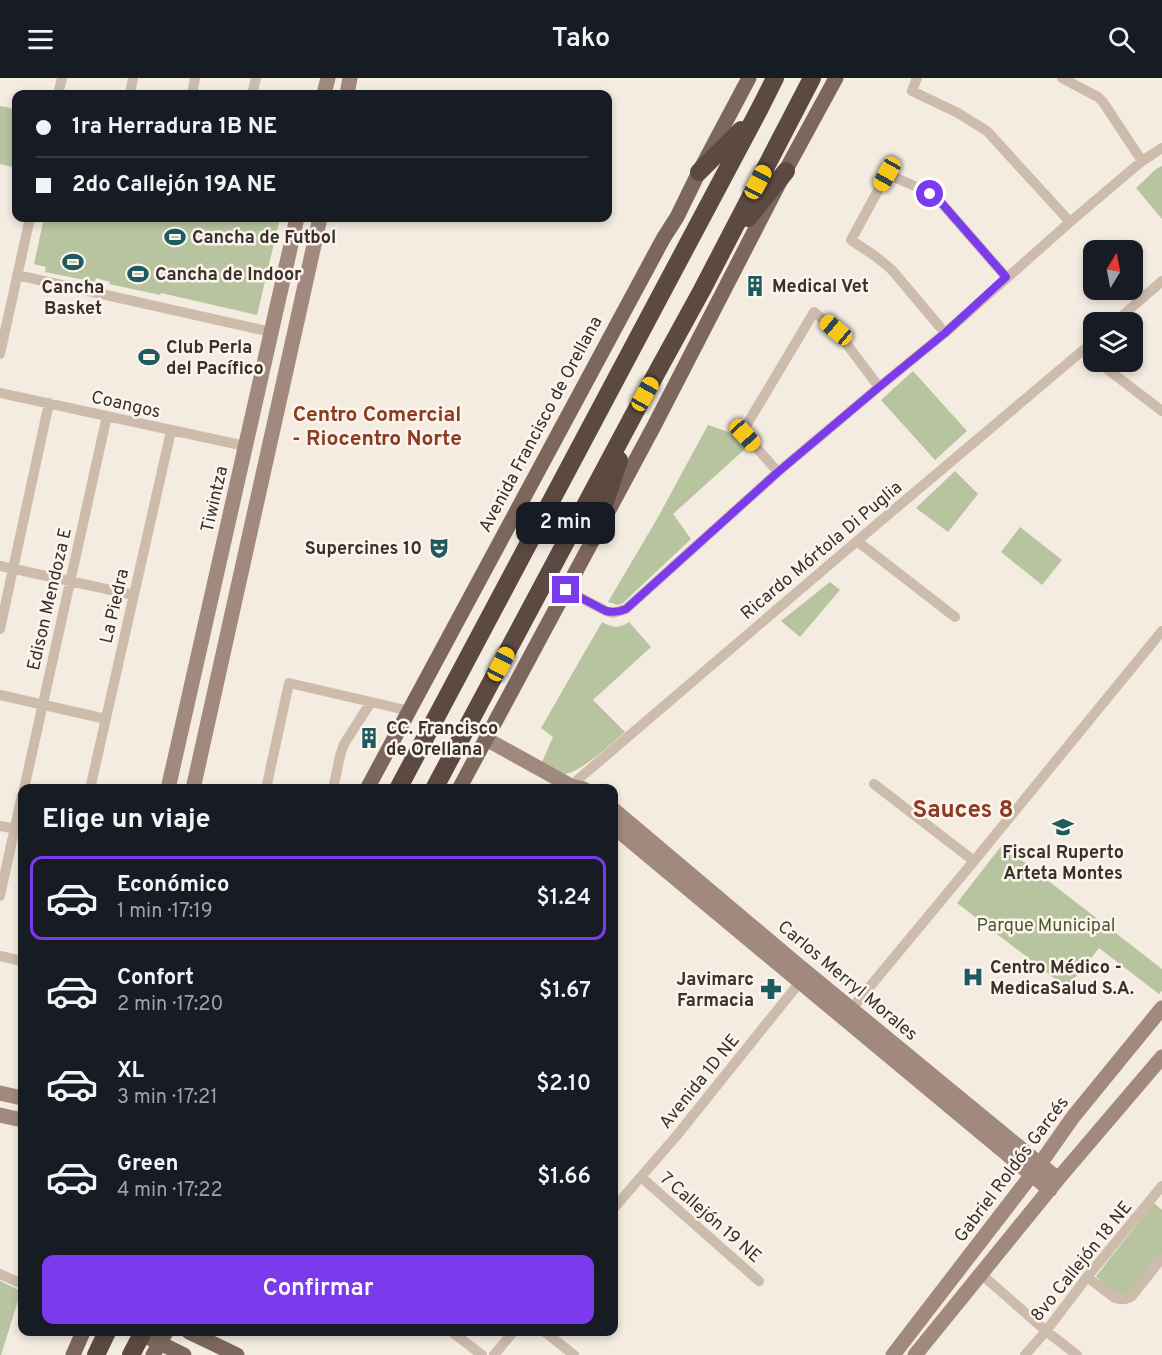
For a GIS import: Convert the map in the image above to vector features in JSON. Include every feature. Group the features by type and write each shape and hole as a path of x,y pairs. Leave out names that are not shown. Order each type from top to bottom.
{"highway":[{"path":"401,784 775,78"},
{"path":"437,784 812,78"},
{"path":"699,172 760,108"},
{"path":"727,241 786,171"},
{"path":"593,538 634,414"},
{"path":"96,1355 105,1336"},
{"path":"131,1355 140,1336"}],"main road":[{"name":"Avenida Francisco de Orellana","path":"370,784 677,217 749,78"},
{"path":"462,784 654,426 836,78"},
{"path":"73,1355 81,1336"},
{"path":"146,1336 183,1355"},
{"path":"197,1336 237,1355"}],"street":[{"path":"917,78 912,91 958,113 987,131 1070,222"},
{"path":"1062,78 1103,102 1142,161"},
{"path":"566,590 606,611 613,613 626,609 778,472 945,333 1006,277 1142,161 1162,148"},
{"path":"945,333 892,270 851,240 887,174 938,199 1006,277"},
{"path":"0,354 29,222"},
{"name":"Tiwintza","path":"169,784 296,222"},
{"path":"194,784 319,222"},
{"path":"17,275 272,332"},
{"path":"1126,312 1162,281"},
{"path":"778,472 745,435 746,426 814,312 836,330 879,387"},
{"name":"Ricardo Mórtola Di Puglia","path":"579,784 856,541 1083,350"},
{"path":"1111,372 1162,411"},
{"name":"Coangos","path":"0,393 245,446"},
{"path":"0,628 49,403"},
{"name":"Edison Mendoza E","path":"25,784 107,416"},
{"name":"La Piedra","path":"91,784 171,431"},
{"path":"856,541 955,617"},
{"path":"0,566 134,595"},
{"path":"847,1013 1162,631"},
{"path":"267,784 289,683 410,711"},
{"path":"0,696 106,719"},
{"path":"334,784 344,744 371,702"},
{"path":"486,739 567,784"},
{"path":"874,784 974,861"},
{"name":"Carlos Merryl Morales","path":"618,814 804,978"},
{"path":"0,826 18,830"},
{"name":"Carlos Merryl Morales","path":"618,830 804,978 1054,1184"},
{"path":"0,896 18,833"},
{"path":"0,956 18,960"},
{"name":"Avenida 1D NE","path":"618,1203 678,1134 804,978"},
{"name":"Gabriel Roldós Garcés","path":"892,1355 1036,1169 1073,1117 1162,1008"},
{"path":"915,1355 1054,1184 1162,1057"},
{"path":"0,1093 18,1094"},
{"path":"0,1115 18,1119"},
{"name":"7 Callejón 19 NE","path":"641,1177 759,1281"},
{"name":"8vo Callejón 18 NE","path":"1025,1355 1087,1277 1160,1194"},
{"path":"1087,1277 1115,1298 1119,1300 1129,1298 1162,1258"},
{"path":"0,1274 18,1282"},
{"path":"981,1274 1077,1355"},
{"path":"457,1336 482,1355"},
{"path":"494,1355 510,1336"},
{"path":"550,1336 574,1355"}],"green space":[{"path":"0,106 12,108 12,167 0,164"},
{"path":"1162,166 1162,219 1136,188"},
{"path":"43,222 279,222 257,315 161,293 160,295 109,284 110,282 96,278 95,282 45,272 46,267 34,264"},
{"path":"913,371 967,431 935,460 881,400"},
{"path":"708,425 737,435 746,448 673,514 691,539 623,603 618,605 608,602 657,519"},
{"path":"955,471 978,494 948,532 916,508"},
{"path":"1020,527 1062,560 1042,585 1001,552"},
{"path":"830,582 840,590 800,637 781,621"},
{"path":"602,622 616,627 629,622 651,647 593,700 625,732 586,764 563,774 542,762 553,737 541,728"},
{"name":"Parque Municipal","path":"1002,845 1162,969 1162,991 1159,994 1099,948 1067,988 957,903"},
{"path":"1154,1203 1162,1210 1162,1253 1130,1294 1115,1293 1096,1276"},
{"path":"0,1281 18,1290 18,1301 0,1355"}],"place":[{"name":"Cancha de Futbol","path":"175,237"},
{"name":"Cancha Basket","path":"73,262"},
{"name":"Cancha de Indoor","path":"138,274"},
{"name":"Medical Vet","path":"755,286"},
{"name":"Club Perla del Pacífico","path":"149,357"},
{"name":"Supercines 10","path":"439,548"},
{"name":"CC. Francisco de Orellana","path":"369,738"},
{"name":"Fiscal Ruperto Arteta Montes","path":"1063,827"},
{"name":"Centro Médico - MedicaSalud S.A.","path":"973,977"},
{"name":"Javimarc Farmacia","path":"771,989"}],"district":[{"name":"Centro Comercial - Riocentro Norte","path":"377,426"},
{"name":"Sauces 8","path":"963,809"}],"route":[{"path":"566,590 606,611 613,613 626,609 778,472 945,333 1006,277 938,199 930,194"}]}
